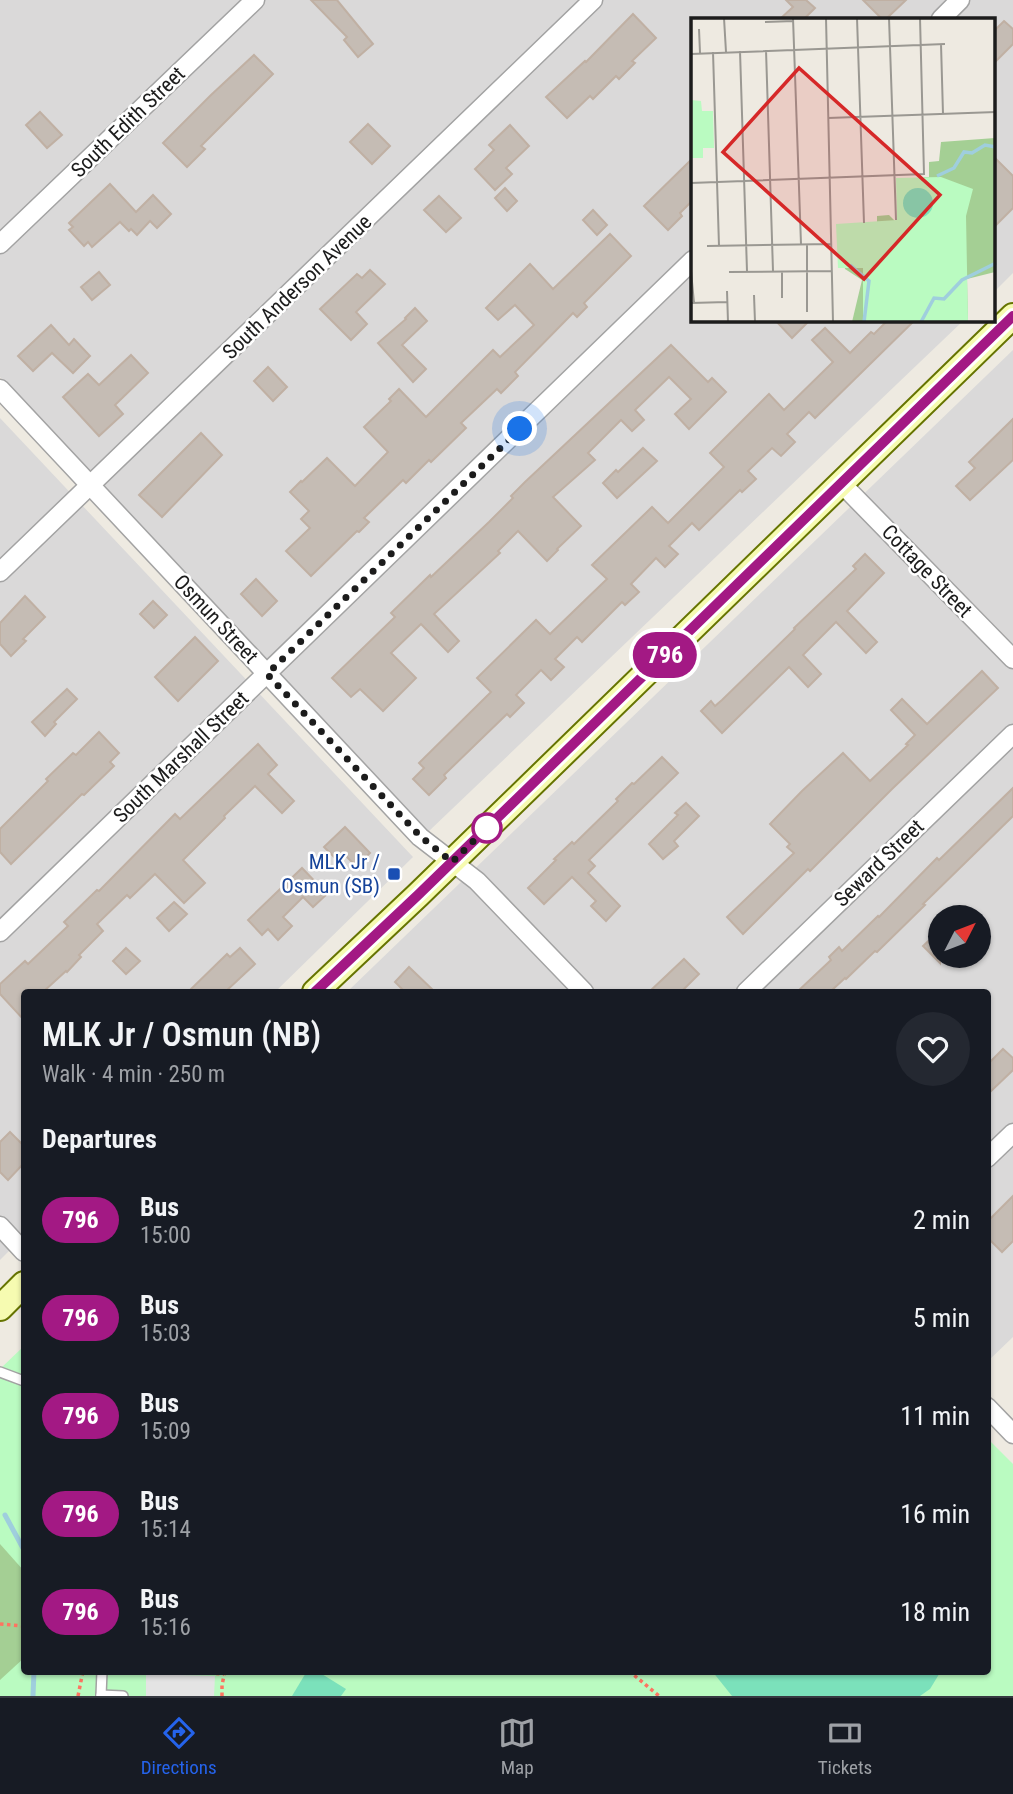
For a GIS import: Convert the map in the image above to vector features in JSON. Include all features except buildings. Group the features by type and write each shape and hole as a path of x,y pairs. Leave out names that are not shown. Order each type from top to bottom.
{"main road":[{"path":"318,989 1013,316"},
{"path":"0,1308 21,1287"}],"street":[{"name":"South Edith Street","path":"0,244 256,0"},
{"name":"South Anderson Avenue","path":"0,572 593,0"},
{"path":"941,18 960,0"},
{"name":"South Marshall Street","path":"0,932 691,262"},
{"name":"Osmun Street","path":"0,390 420,836 477,881 581,989"},
{"name":"Cottage Street","path":"841,483 1013,659"},
{"name":"Seward Street","path":"749,989 1013,734"},
{"path":"991,1154 1013,1133"},
{"path":"0,1226 21,1249"},
{"path":"991,1411 1013,1434"}],"lane":[{"path":"0,1372 21,1380"},
{"path":"102,1675 101,1696 123,1696"}],"path":[{"path":"0,1623 21,1626"},
{"path":"78,1696 82,1675"},
{"path":"222,1696 224,1675"},
{"path":"634,1675 659,1696"}],"shaded area":[{"path":"0,0 1013,0 1013,273 996,290 996,18 691,18 691,322 962,322 428,832 0,377"},
{"path":"1013,350 1013,1337 991,1358 991,989 350,989"},
{"path":"0,418 413,857 278,989 21,989 21,1239 0,1260"},
{"path":"146,1675 215,1676 214,1696 146,1696"}],"green space":[{"path":"21,1349 21,1568 0,1544 0,1369"},
{"path":"21,1442 21,1674 0,1696 0,1453"},
{"path":"991,1442 1013,1464 1013,1696 0,1696 0,1680 21,1661 21,1675 991,1675"},
{"path":"305,1675 323,1675 346,1689 341,1696 292,1696"},
{"path":"715,1675 939,1675 930,1689 920,1696 732,1696"}],"waterway":[{"path":"5,1515 21,1544"},
{"path":"33,1696 34,1675"}],"bus line":[{"name":"796","path":"318,989 1013,316"}],"place":[{"name":"MLK Jr / Osmun (SB)","path":"394,874"}],"route":[{"path":"487,828 489,826 452,862 420,836 267,674 520,429"}]}
